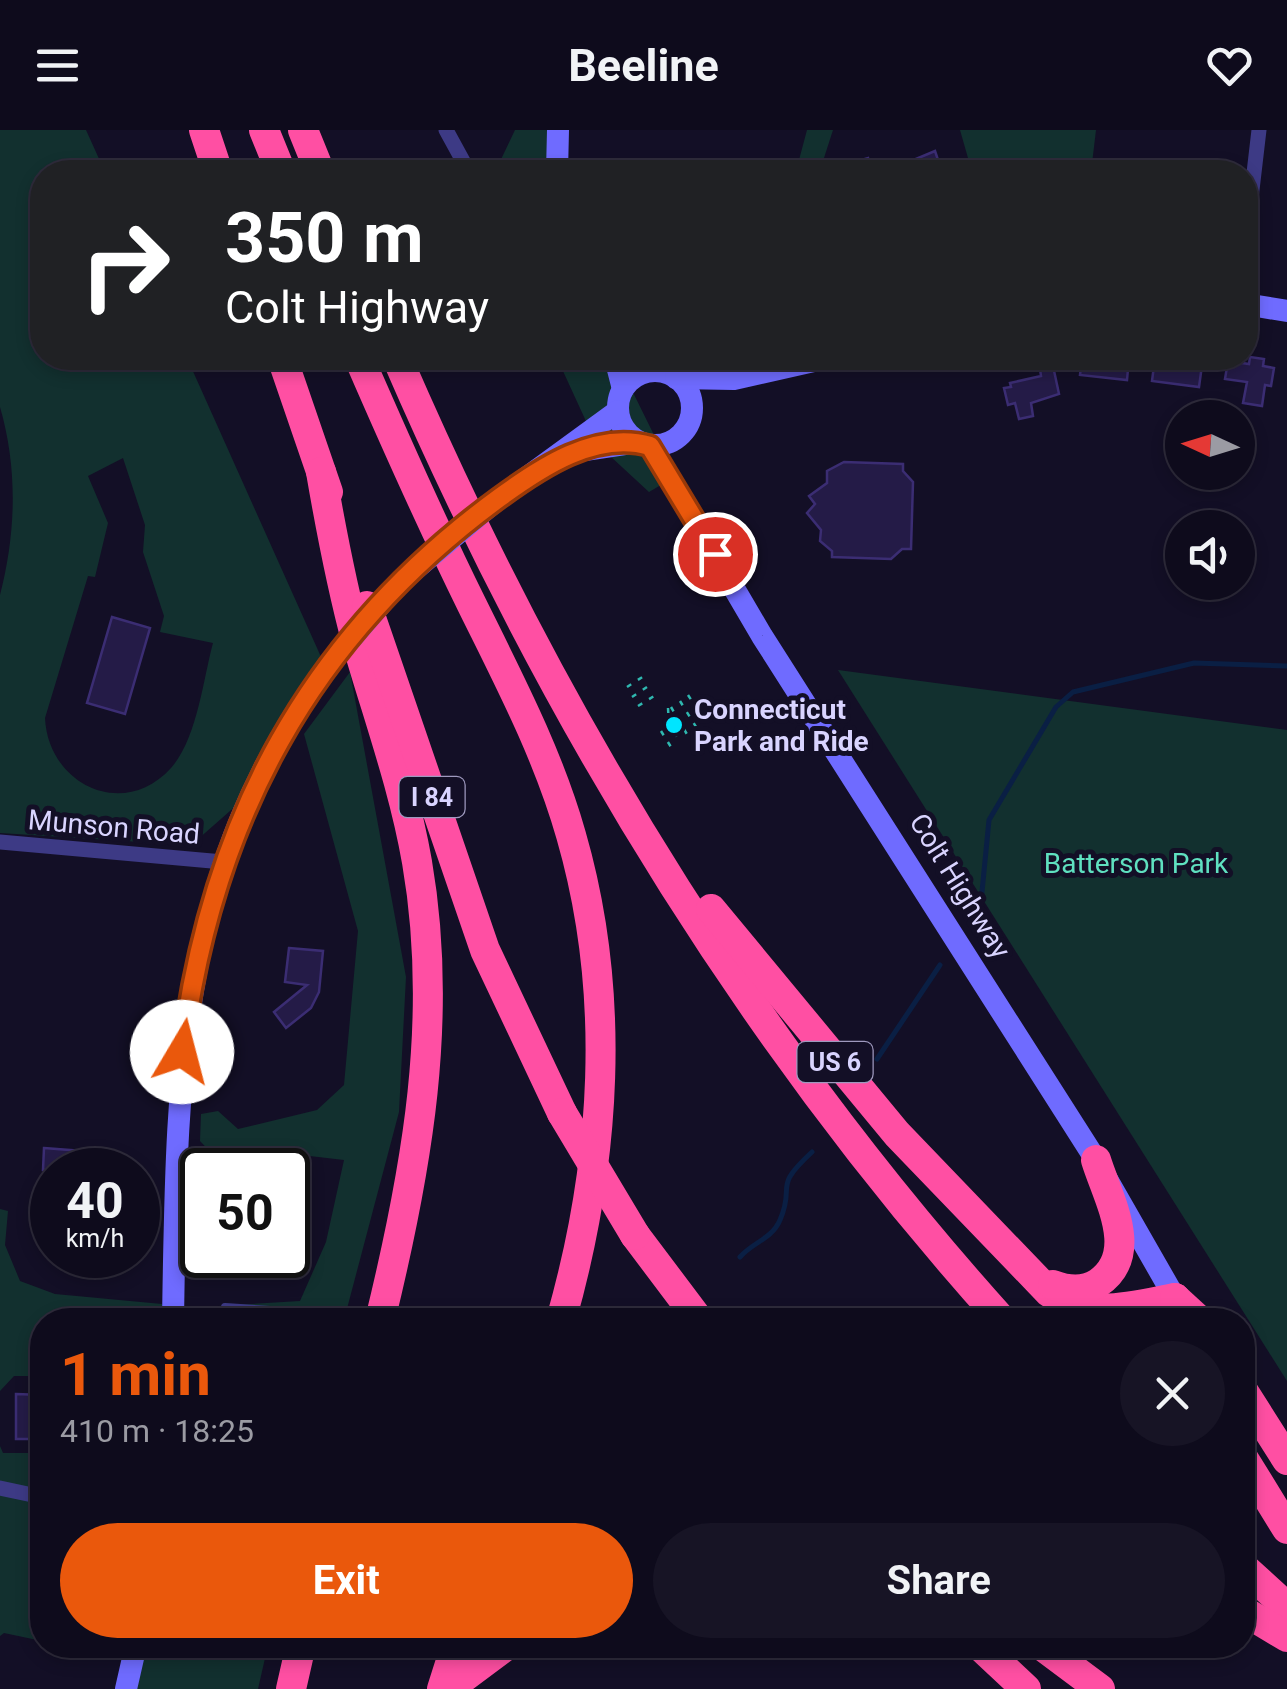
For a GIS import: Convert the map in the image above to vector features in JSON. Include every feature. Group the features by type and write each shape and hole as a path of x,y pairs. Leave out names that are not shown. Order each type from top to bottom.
{"highway":[{"path":"204,130 214,160"},
{"path":"264,130 276,160"},
{"path":"303,130 315,160"},
{"name":"I 84","path":"286,370 480,937 562,1113 635,1235 690,1308"},
{"path":"365,370 536,738 562,805 582,879 597,978 600,1099 590,1197 564,1308"},
{"path":"403,370 511,603 647,844 822,1101 992,1308"},
{"path":"321,472 349,610 406,808 426,941 428,1022 423,1102 413,1172 383,1308"},
{"name":"US 6","path":"647,844 692,885 898,1134 1030,1274 1062,1300 1085,1308"},
{"path":"1030,1274 1060,1288 1080,1290 1100,1282 1117,1264 1121,1240 1096,1160"},
{"path":"1255,1410 1287,1460"},
{"path":"1255,1477 1287,1529"},
{"path":"1255,1578 1287,1607"},
{"path":"1255,1618 1287,1637"},
{"path":"290,1689 298,1658"},
{"path":"445,1689 453,1658"},
{"path":"445,1689 488,1658"},
{"path":"992,1658 1026,1689"},
{"path":"1058,1658 1100,1689"}],"main road":[{"path":"557,160 558,130"},
{"path":"1258,306 1287,311"},
{"path":"617,370 621,424 644,444"},
{"path":"173,1308 182,1052 201,942 223,862 266,760 326,668 399,583 504,494 565,453 641,374 653,370"},
{"path":"657,370 690,397 690,420"},
{"path":"663,370 734,380"},
{"path":"565,453 674,440 711,395 734,380 776,370"},
{"name":"Colt Highway","path":"674,440 690,508"},
{"name":"Colt Highway","path":"644,444 690,508 772,651 1096,1160 1175,1308"},
{"path":"126,1689 133,1658"}],"street":[{"path":"446,130 462,160"},
{"path":"1256,160 1259,130"},
{"name":"Munson Road","path":"0,842 223,862"},
{"path":"0,1488 30,1494"}],"path":[{"path":"627,688 647,674"},
{"path":"632,696 653,683"},
{"path":"638,706 659,693"},
{"path":"688,695 707,724"},
{"path":"680,701 698,730"},
{"path":"680,741 669,725 669,707 688,736"},
{"path":"661,731 671,747"}],"green space":[{"path":"0,130 86,130 100,160 30,160 30,370 192,370 326,668 255,789 197,840 141,842 0,833 0,595 13,501 0,407","holes":["123,458 145,525 143,552 164,616 160,632 213,643 198,708 180,756 152,784 131,792 111,793 91,788 59,761 49,741 45,718 88,576 95,577 108,523 88,476"]},
{"path":"515,130 559,130 558,160 501,160"},
{"path":"807,130 833,130 823,160 799,160"},
{"path":"960,130 1096,130 1092,160 969,160"},
{"path":"563,370 622,370 690,508 666,482 649,492 596,443"},
{"name":"Batterson Park","path":"838,670 1287,730 1287,1381 1255,1330 1255,1308 1241,1308"},
{"path":"350,672 406,977 399,1112 347,1308 185,1308 300,1301 326,1242 344,1160 310,1156 310,1148 207,1148 200,1141 201,1114 218,1111 238,1129 317,1110 344,1085 358,931 304,734"},
{"path":"0,1209 8,1211 5,1245 20,1281 55,1294 162,1304 164,1308 30,1308 30,1376 14,1376 0,1391"},
{"path":"0,1446 3,1453 30,1453 30,1638 4,1633 0,1636"},
{"path":"143,1658 265,1658 258,1689 137,1689"}],"building":[{"path":"935,151 938,160 914,160"},
{"path":"1258,358 1264,359 1263,366 1274,368 1271,386 1265,385 1262,406 1255,405 1255,400 1244,400 1247,382 1225,379 1226,370 1258,370"},
{"path":"1040,370 1054,370 1059,394 1031,403 1033,416 1019,419 1015,403 1008,405 1004,388 1041,376"},
{"path":"1081,370 1128,370 1127,380 1080,375"},
{"path":"1153,370 1201,370 1199,387 1152,381"},
{"path":"844,462 903,464 903,471 913,482 911,549 902,549 891,559 832,557 832,551 820,541 821,530 807,513 815,504 809,496 827,483 827,471"},
{"path":"112,617 150,628 125,714 87,703"},
{"path":"289,948 323,951 319,992 311,1008 286,1028 274,1012 307,985 285,982"},
{"path":"16,1394 30,1395 30,1439 16,1439"}],"waterway":[{"path":"972,918 981,902 989,820 1056,707 1073,692 1194,663 1287,666"},
{"path":"877,1059 940,965"},
{"path":"740,1257 777,1226 788,1180 812,1152"}],"place":[{"name":"Connecticut Park and Ride","path":"674,725"}],"route":[{"path":"182,1052 201,942 223,862 248,796 306,695 367,616 399,583 484,510 565,453 638,442 650,446 715,554"}]}
